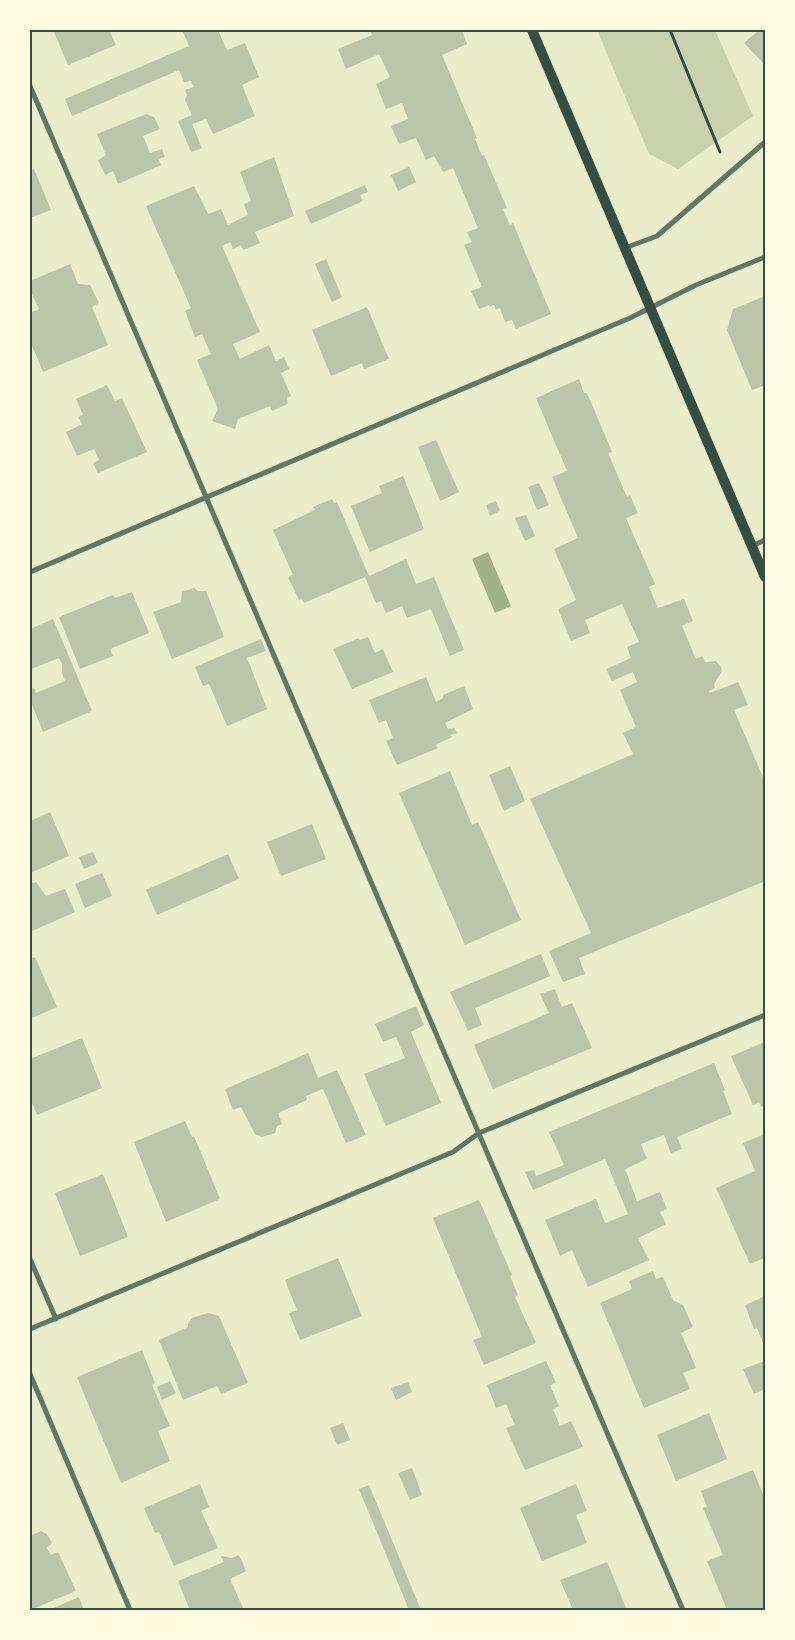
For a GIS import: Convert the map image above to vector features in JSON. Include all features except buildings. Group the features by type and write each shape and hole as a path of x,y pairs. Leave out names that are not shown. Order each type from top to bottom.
{"main road":[{"path":"532,30 765,577"}],"street":[{"path":"30,86 683,1610"},
{"path":"625,248 657,236 765,142"},
{"path":"30,572 630,318 696,285 765,257"},
{"path":"752,546 765,540"},
{"path":"30,1330 453,1152 479,1133 765,1015"},
{"path":"30,1259 56,1319"},
{"path":"30,1374 130,1610"}],"path":[{"path":"670,30 728,173"}],"shaded area":[{"path":"597,30 715,30 753,116 678,169 649,154"},
{"path":"488,552 511,606 495,613 472,559"}]}
